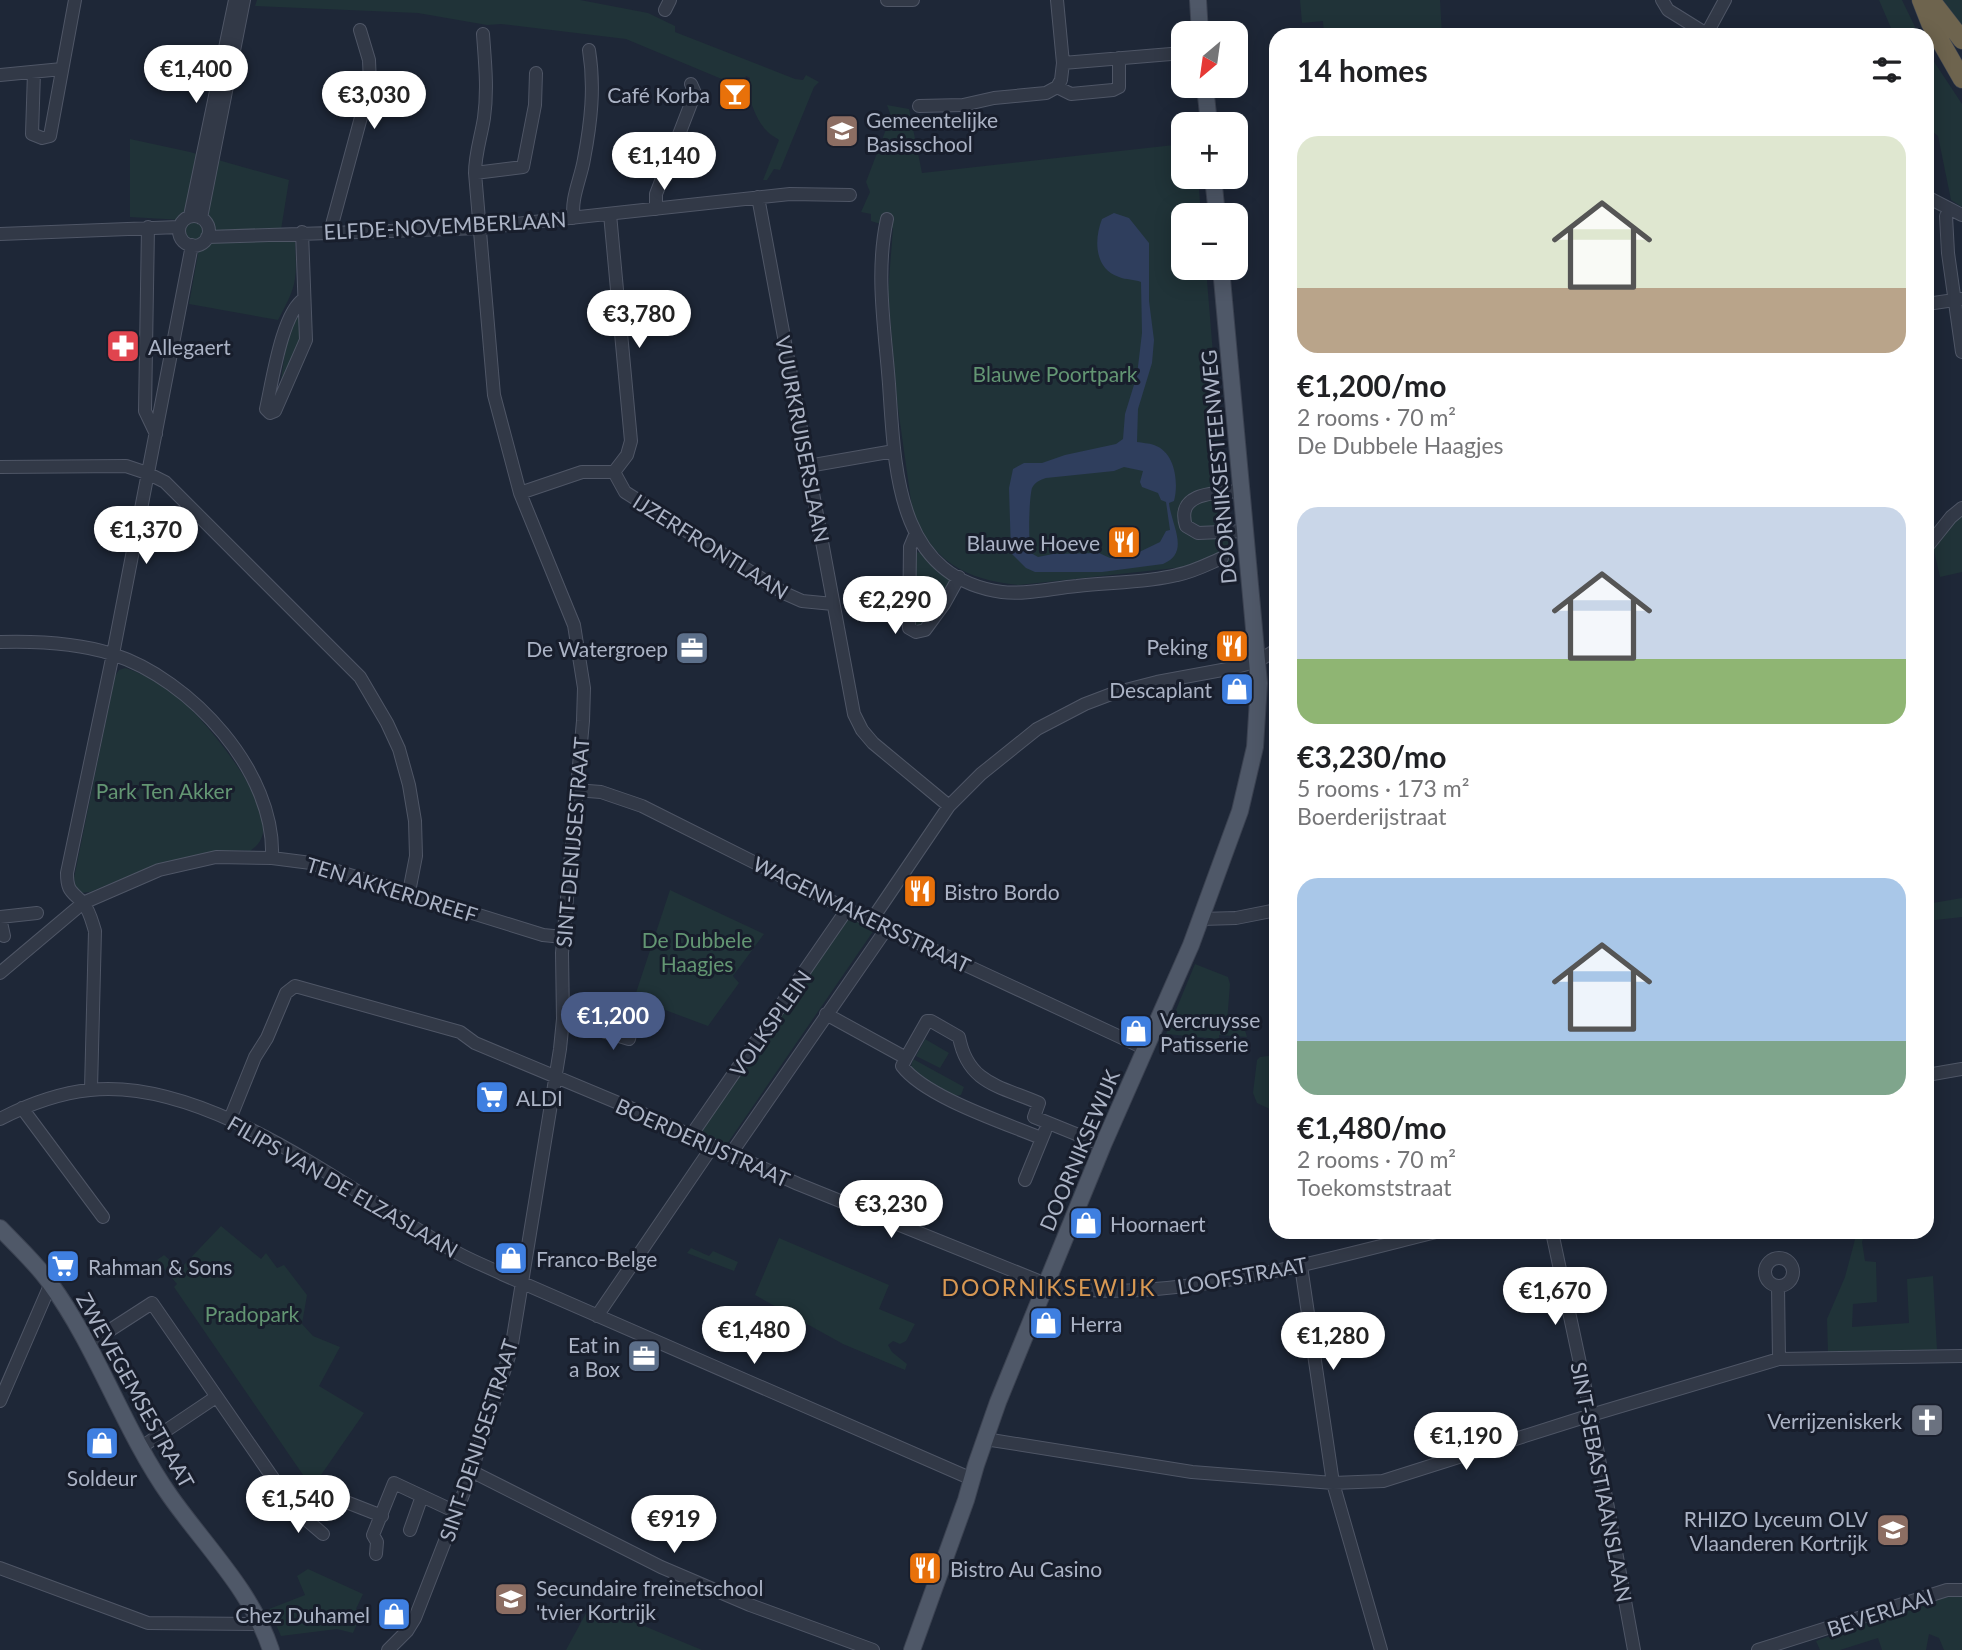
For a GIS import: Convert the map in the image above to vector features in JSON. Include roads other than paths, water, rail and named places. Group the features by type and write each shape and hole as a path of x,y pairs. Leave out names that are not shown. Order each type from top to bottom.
{"highway":[{"path":"1921,0 1933,28"},
{"path":"1931,0 1962,40"},
{"path":"1934,30 1962,79"}],"main road":[{"path":"1198,0 1199,21"},
{"name":"DOORNIKSESTEENWEG","path":"1222,280 1258,662"},
{"name":"DOORNIKSEWIJK","path":"912,1650 985,1439 1103,1145 1201,919 1248,785 1256,737 1258,662"},
{"name":"ZWEVEGEMSESTRAAT","path":"0,1228 51,1283 87,1345 140,1448 170,1496 248,1598 271,1650"}],"street":[{"path":"34,72 32,134 42,138 50,136 75,0"},
{"path":"195,217 235,0"},
{"path":"195,217 244,0"},
{"path":"887,0 913,0"},
{"path":"919,106 962,105 994,98 1046,93 1057,87 1061,80 1063,63 1057,0"},
{"path":"1662,0 1668,10 1696,28"},
{"path":"1709,28 1725,0"},
{"path":"330,232 370,84 369,60 360,30"},
{"name":"SINT-DENIJSESTRAAT","path":"388,1650 407,1631 415,1618 471,1471 511,1350 563,1019 563,937 583,710 584,688 574,625 520,494 494,396 475,173 487,82 483,34"},
{"path":"574,218 572,210 585,157 592,107 589,50"},
{"path":"1063,63 1171,54"},
{"path":"1057,87 1071,94 1113,90 1119,87 1119,58"},
{"path":"0,75 62,69"},
{"path":"475,173 523,167 535,104 536,73"},
{"path":"656,209 656,194 695,93 691,84"},
{"name":"ELFDE-NOVEMBERLAAN","path":"207,237 479,228 790,194 850,195"},
{"name":"VUURKRUISERSLAAN","path":"758,197 854,714 873,743 950,806"},
{"path":"1934,201 1962,215"},
{"path":"520,494 582,472 614,472 627,455 631,441 610,214"},
{"path":"1946,216 1958,299 1962,352"},
{"path":"195,217 207,225 207,237 201,244 192,245 181,239 179,227 183,220 195,217"},
{"path":"887,219 883,239 882,284 894,451 908,516 915,535 941,565 960,578 1004,592 1178,575 1222,558"},
{"path":"148,227 145,411 156,434"},
{"path":"0,234 179,227"},
{"path":"302,232 306,340 275,411 270,413 266,409 282,335 297,303 304,299"},
{"path":"91,1089 95,931 83,903 70,892 67,873 113,654 192,245"},
{"path":"1934,303 1958,299"},
{"path":"808,466 894,451"},
{"path":"0,467 126,466 147,472 165,482 360,677 399,749 409,785 415,821 416,856 409,892"},
{"name":"IJZERFRONTLAAN","path":"614,472 625,492 784,593 802,601 833,604"},
{"path":"1241,491 1198,496 1185,508 1184,517 1186,526 1198,533 1245,531"},
{"path":"1934,538 1962,508"},
{"path":"915,535 910,547 909,628 916,632 925,631 960,578"},
{"path":"0,642 75,646 113,654 162,680 190,699 210,718 241,757 263,802 271,830 272,858"},
{"path":"872,921 921,845 950,806 981,774 1037,729 1085,704 1157,682 1258,662 1269,655"},
{"name":"WAGENMAKERSSTRAAT","path":"575,790 601,792 642,806 872,921 1146,1049"},
{"name":"TEN AKKERDREEF","path":"0,973 83,903 159,870 216,857 272,858 311,863 543,935 563,937"},
{"name":"VOLKSPLEIN","path":"690,1137 848,908"},
{"path":"1201,919 1236,918 1269,911"},
{"path":"4,936 0,918 37,913"},
{"name":"VOLKSPLEIN","path":"730,1155 887,928"},
{"name":"BOERDERIJSTRAAT","path":"230,1119 255,1057 267,1038 286,993 295,986 460,1032 475,1043 797,1184 1046,1284"},
{"path":"826,1014 905,1058"},
{"path":"563,1019 629,1039 633,1022"},
{"path":"1041,1138 953,1100 910,1077 902,1066 927,1021 959,1037 966,1062 976,1075 1039,1103 1034,1117 1103,1145"},
{"path":"1934,1074 1962,1069"},
{"name":"FILIPS VAN DE ELZASLAAN","path":"0,1119 22,1108 91,1089 134,1091 164,1097 230,1119 309,1162 455,1251 597,1316 972,1479"},
{"path":"22,1108 103,1217"},
{"path":"1025,1180 1049,1123"},
{"path":"597,1316 712,1147"},
{"name":"LOOFSTRAAT","path":"1046,1284 1063,1284 1093,1290 1187,1286 1301,1266 1408,1239"},
{"name":"SINT-SEBASTIAANSLAAN","path":"1553,1239 1591,1415 1634,1650"},
{"path":"1301,1266 1333,1483 1381,1650"},
{"path":"0,1401 51,1283"},
{"path":"1778,1286 1779,1359"},
{"path":"87,1345 152,1303 295,1510 323,1534"},
{"path":"985,1439 1192,1472 1333,1483 1383,1481 1779,1359 1962,1356"},
{"path":"140,1448 216,1397"},
{"path":"471,1471 661,1567 750,1605 873,1650"},
{"path":"376,1554 377,1542 373,1535 394,1483 456,1512"},
{"path":"410,1530 422,1496"},
{"path":"337,1498 382,1516"},
{"path":"0,1568 148,1623 261,1624"},
{"name":"BEVERLAAI","path":"1758,1650 1947,1590 1962,1590"}],"water":[{"path":"1114,213 1129,218 1149,243 1149,301 1154,340 1152,363 1138,409 1137,442 1152,444 1161,449 1167,454 1174,468 1174,501 1169,503 1178,545 1176,553 1163,564 1102,572 1035,572 1026,568 1011,553 1009,488 1013,469 1024,463 1042,463 1116,444 1123,439 1125,414 1137,375 1142,333 1141,282 1119,277 1105,267 1097,244 1102,219","holes":["1124,467 1143,471 1140,482 1142,487 1158,493 1161,500 1166,502 1170,530 1166,531 1160,542 1131,556 1110,558 1099,553 1038,557 1031,553 1030,501 1032,488 1036,483 1046,478 1114,471"]}],"place":[{"name":"Café Korba","path":"735,94"},
{"name":"Gemeentelijke Basisschool","path":"842,131"},
{"name":"Allegaert","path":"123,346"},
{"name":"Blauwe Hoeve","path":"1124,542"},
{"name":"Peking","path":"1232,646"},
{"name":"De Watergroep","path":"692,648"},
{"name":"Descaplant","path":"1237,689"},
{"name":"Bistro Bordo","path":"920,891"},
{"name":"Vercruysse Patisserie","path":"1136,1031"},
{"name":"ALDI","path":"492,1097"},
{"name":"Hoornaert","path":"1086,1223"},
{"name":"Franco-Belge","path":"511,1258"},
{"name":"Rahman & Sons","path":"63,1266"},
{"name":"Herra","path":"1046,1323"},
{"name":"Eat in a Box","path":"644,1356"},
{"name":"Verrijzeniskerk","path":"1927,1420"},
{"name":"Soldeur","path":"102,1443"},
{"name":"RHIZO Lyceum OLV Vlaanderen Kortrijk","path":"1893,1530"},
{"name":"Bistro Au Casino","path":"925,1568"},
{"name":"Secundaire freinetschool 'tvier Kortrijk","path":"511,1599"},
{"name":"Chez Duhamel","path":"394,1614"}],"district":[{"name":"DOORNIKSEWIJK","path":"1049,1287"}],"park label":[{"name":"Blauwe Poortpark","path":"1055,373"},
{"name":"Park Ten Akker","path":"164,790"},
{"name":"De Dubbele Haagjes","path":"697,951"},
{"name":"Pradopark","path":"252,1313"}]}
